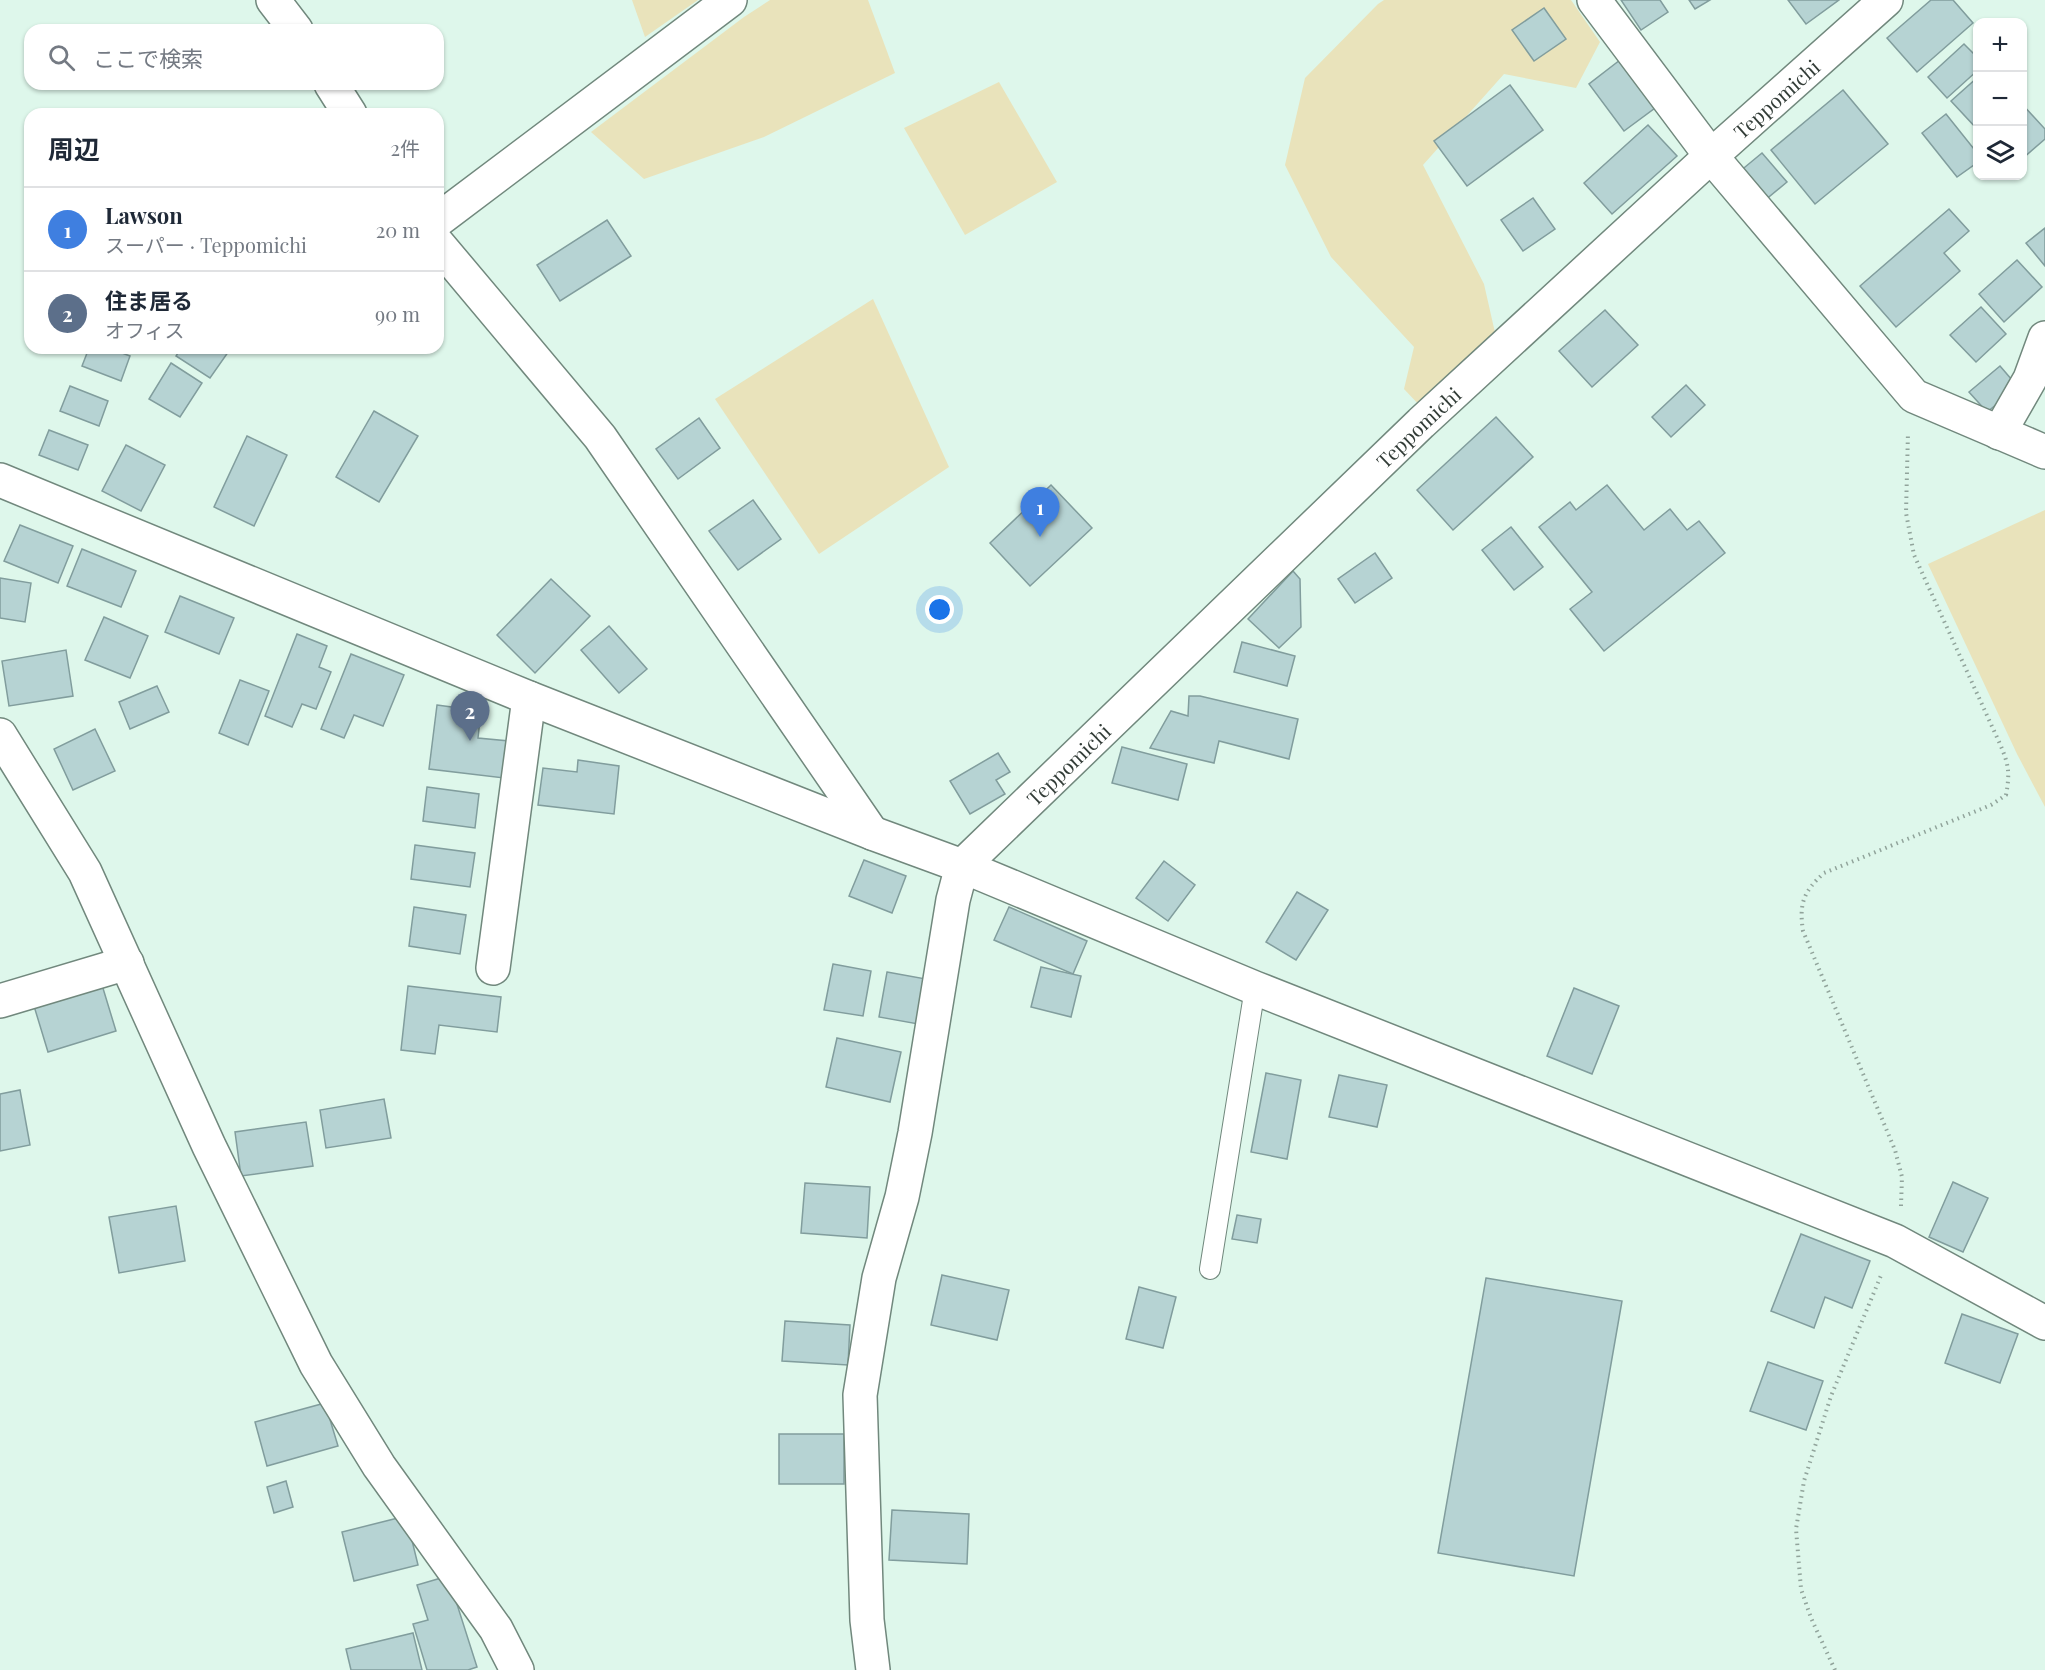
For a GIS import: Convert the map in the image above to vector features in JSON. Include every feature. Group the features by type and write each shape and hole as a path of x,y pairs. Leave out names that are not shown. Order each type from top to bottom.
{"street":[{"path":"273,0 291,24"},
{"path":"444,215 730,0"},
{"path":"1594,0 1711,156 1914,396 2045,452"},
{"name":"Teppomichi","path":"962,866 1421,423 1711,156 1886,0"},
{"path":"335,90 346,108"},
{"path":"444,251 600,437 872,833"},
{"path":"1999,433 2030,379 2045,338"},
{"path":"0,480 529,698 962,866 1255,988 1895,1241 2045,1323"},
{"path":"493,968 529,698"},
{"path":"0,735 85,872 209,1146 316,1364 379,1466 496,1629 517,1670"},
{"path":"873,1670 867,1620 860,1395 879,1278 902,1197 915,1133 953,900 962,866"},
{"path":"0,1001 128,963"}],"lane":[{"path":"1210,1269 1255,988"}],"path":[{"path":"1835,1670 1811,1618 1801,1589 1796,1529 1804,1481 1831,1396 1895,1241 1903,1197 1902,1177 1895,1150 1803,931 1802,903 1805,893 1824,873 1991,805 2006,795 2010,777 2009,765 1914,555 1906,513 1908,435 1914,396"}],"shaded area":[{"path":"632,0 698,0 645,37"},
{"path":"770,0 868,0 895,73 764,137 644,179 591,132 744,17"},
{"path":"1384,0 1571,0 1600,42 1576,88 1504,74 1423,165 1484,284 1496,337 1422,408 1404,389 1414,347 1331,257 1285,165 1305,78"},
{"path":"999,82 1057,182 965,235 904,128"},
{"path":"873,299 949,467 819,554 715,399"},
{"path":"2045,510 2045,807 2017,754 1928,564"}],"building":[{"path":"1621,0 1660,0 1668,12 1641,30"},
{"path":"1689,0 1710,0 1695,9"},
{"path":"1788,0 1839,0 1806,24"},
{"path":"1931,0 1953,0 1973,23 1917,72 1887,38"},
{"path":"1544,8 1566,39 1534,61 1512,30"},
{"path":"1964,44 1973,53 1973,75 1947,98 1928,77"},
{"path":"1620,60 1655,108 1624,131 1589,84"},
{"path":"1973,81 1973,125 1951,101"},
{"path":"1510,85 1543,130 1467,186 1434,141"},
{"path":"1843,90 1888,144 1815,204 1771,150"},
{"path":"2027,109 2045,129 2045,139 2027,155"},
{"path":"1946,114 1973,148 1973,166 1957,177 1922,133"},
{"path":"1648,125 1677,156 1612,214 1584,183"},
{"path":"1762,153 1787,182 1764,201 1739,172"},
{"path":"1533,198 1555,229 1523,251 1501,220"},
{"path":"1949,209 1969,231 1944,253 1960,271 1896,327 1860,286"},
{"path":"607,220 631,256 560,301 537,265"},
{"path":"2045,228 2045,266 2026,243"},
{"path":"2017,260 2042,287 2004,322 1979,294"},
{"path":"1981,307 2006,334 1976,362 1950,335"},
{"path":"1605,310 1638,345 1592,387 1559,351"},
{"path":"87,354 130,356 121,381 82,366"},
{"path":"177,354 227,354 210,378 176,356"},
{"path":"171,363 202,383 180,417 149,399"},
{"path":"2000,366 2018,387 1987,412 1969,392"},
{"path":"1686,385 1705,405 1671,437 1652,417"},
{"path":"70,386 108,401 99,426 60,411"},
{"path":"374,411 418,436 379,502 336,477"},
{"path":"1496,417 1533,457 1453,530 1417,490"},
{"path":"699,418 720,448 678,479 656,449"},
{"path":"49,430 88,445 78,470 39,455"},
{"path":"247,436 287,455 254,526 214,507"},
{"path":"126,445 165,465 141,511 102,491"},
{"path":"1051,485 1092,528 1030,586 990,543"},
{"path":"1607,485 1644,530 1670,509 1687,530 1699,521 1725,553 1604,651 1570,609 1592,592 1539,527 1570,502 1576,510"},
{"path":"753,500 781,539 738,570 709,531"},
{"path":"20,525 73,546 58,583 4,561"},
{"path":"1511,527 1543,567 1514,590 1482,550"},
{"path":"82,549 136,571 121,607 67,586"},
{"path":"1375,553 1392,578 1355,603 1338,579"},
{"path":"1293,571 1300,579 1301,627 1279,648 1248,619"},
{"path":"0,578 31,583 25,622 0,618"},
{"path":"551,579 590,616 535,673 497,635"},
{"path":"180,596 234,618 219,654 165,632"},
{"path":"104,617 148,636 130,678 85,660"},
{"path":"609,626 647,669 619,693 581,650"},
{"path":"297,634 327,646 319,667 331,672 316,709 302,704 292,727 265,716"},
{"path":"1242,642 1295,656 1287,686 1234,672"},
{"path":"66,650 73,696 9,706 2,661"},
{"path":"351,654 404,675 383,726 354,715 344,738 321,729"},
{"path":"240,680 269,691 248,745 219,733"},
{"path":"157,686 169,712 130,729 119,702"},
{"path":"1189,696 1200,696 1298,719 1289,759 1219,741 1214,763 1150,748 1171,711 1188,716"},
{"path":"437,705 481,711 478,738 509,741 504,778 429,769"},
{"path":"95,729 115,771 73,790 54,749"},
{"path":"1122,747 1187,764 1178,800 1112,783"},
{"path":"998,753 1010,772 996,780 1005,794 970,814 950,781"},
{"path":"578,760 619,766 614,814 538,805 543,768 577,772"},
{"path":"427,787 479,794 475,828 423,821"},
{"path":"415,845 475,853 470,887 411,879"},
{"path":"864,860 906,876 892,913 849,896"},
{"path":"1164,861 1195,885 1168,921 1136,898"},
{"path":"1297,892 1328,910 1296,960 1266,942"},
{"path":"414,907 466,915 460,954 409,946"},
{"path":"1009,907 1087,941 1073,974 994,940"},
{"path":"833,964 871,971 863,1016 824,1010"},
{"path":"1041,967 1081,976 1071,1017 1031,1007"},
{"path":"887,972 926,979 918,1024 879,1017"},
{"path":"102,985 116,1031 48,1052 34,1006"},
{"path":"408,986 501,997 497,1032 439,1025 435,1054 401,1050"},
{"path":"1574,988 1619,1006 1592,1074 1547,1056"},
{"path":"837,1038 901,1052 890,1102 826,1087"},
{"path":"1266,1073 1301,1080 1287,1159 1251,1152"},
{"path":"1339,1075 1387,1085 1377,1127 1329,1117"},
{"path":"20,1090 30,1145 0,1151 0,1094"},
{"path":"384,1099 391,1138 326,1148 320,1110"},
{"path":"306,1122 313,1166 241,1176 235,1132"},
{"path":"1953,1182 1988,1198 1963,1252 1929,1237"},
{"path":"805,1183 870,1187 867,1238 801,1233"},
{"path":"176,1206 185,1261 119,1273 109,1217"},
{"path":"1237,1215 1261,1219 1257,1243 1232,1239"},
{"path":"1801,1234 1870,1261 1852,1308 1825,1297 1814,1328 1771,1311"},
{"path":"942,1275 1009,1290 997,1340 931,1325"},
{"path":"1486,1278 1622,1301 1574,1576 1438,1553"},
{"path":"1139,1287 1176,1297 1163,1348 1126,1339"},
{"path":"1962,1314 2018,1334 2000,1383 1945,1363"},
{"path":"785,1321 850,1325 848,1365 782,1361"},
{"path":"1768,1362 1823,1381 1806,1430 1750,1411"},
{"path":"325,1403 338,1446 267,1466 255,1422"},
{"path":"779,1434 844,1434 844,1484 779,1484"},
{"path":"286,1481 293,1507 274,1513 267,1487"},
{"path":"892,1510 969,1514 967,1564 889,1560"},
{"path":"406,1516 418,1565 354,1581 342,1532"},
{"path":"448,1576 477,1667 468,1670 427,1670 413,1624 428,1620 417,1585"},
{"path":"413,1633 422,1670 351,1670 346,1649"}],"place":[{"name":"Lawson","path":"1040,537"},
{"name":"住ま居る","path":"470,741"}]}
